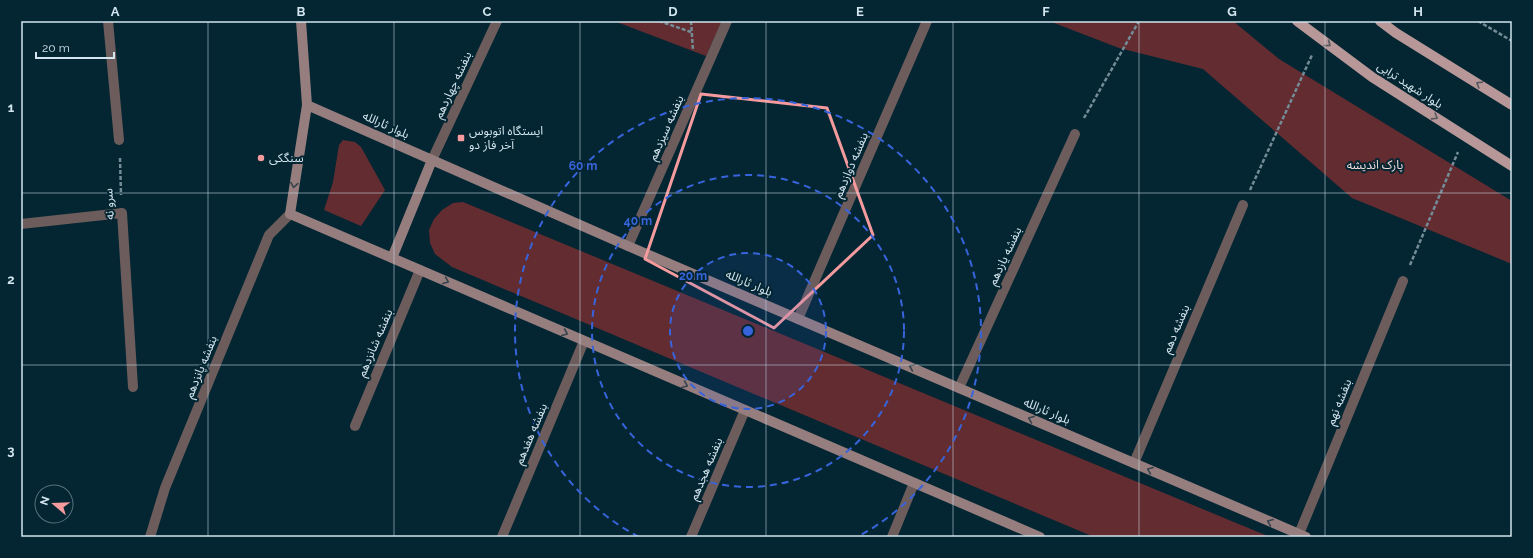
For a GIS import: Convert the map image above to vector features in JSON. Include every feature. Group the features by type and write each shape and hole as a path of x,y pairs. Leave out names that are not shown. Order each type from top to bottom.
{"main road":[{"name":"بلوار شهید ترابی","path":"1296,21 1372,77 1512,166"},
{"path":"1380,21 1396,33 1512,105"}],"street":[{"path":"108,21 119,140"},
{"path":"301,21 307,105 290,214 1040,537"},
{"name":"بنفشه چهاردهم","path":"432,160 497,21"},
{"name":"بنفشه سیزدهم","path":"628,246 727,21"},
{"name":"بنفشه دوازدهم","path":"798,319 927,21"},
{"name":"بلوار ثارالله","path":"307,105 628,246 1303,536"},
{"name":"بنفشه یازدهم","path":"959,388 1075,134"},
{"path":"392,258 432,160"},
{"name":"بنفشه دهم","path":"1134,463 1243,205"},
{"path":"21,224 122,213"},
{"name":"سرو نه","path":"122,213 133,387"},
{"name":"بنفشه پانزدهم","path":"150,537 165,488 269,236 290,214"},
{"name":"بنفشه شانزدهم","path":"355,426 420,270"},
{"name":"بنفشه نهم","path":"1303,536 1403,280"},
{"name":"بنفشه هفدهم","path":"502,537 584,341"},
{"name":"بنفشه هجدهم","path":"691,537 745,410"},
{"path":"892,537 914,483"}],"path":[{"path":"659,21 691,32"},
{"path":"1075,134 1139,21"},
{"path":"1478,21 1512,41"},
{"path":"1243,205 1320,38"},
{"path":"1403,280 1464,136"},
{"name":"سرو نه","path":"119,140 122,213"}],"highlighted area":[{"path":"701,94 827,108 873,235 774,328 645,259"}],"green space":[{"path":"614,21 722,21 706,56"},
{"name":"پارک اندیشه","path":"1049,21 1233,21 1279,59 1512,201 1512,264 1352,198 1203,69 1119,48"},
{"path":"343,140 355,142 361,147 385,190 361,226 324,210 333,182 339,145"},
{"path":"463,202 1270,537 1094,537 452,267 435,254 430,243 429,230 434,219 442,210 453,203"}],"place":[{"name":"ایستگاه اتوبوس آخر فاز دو","path":"461,138"},
{"name":"سنگکی","path":"261,158"}]}
